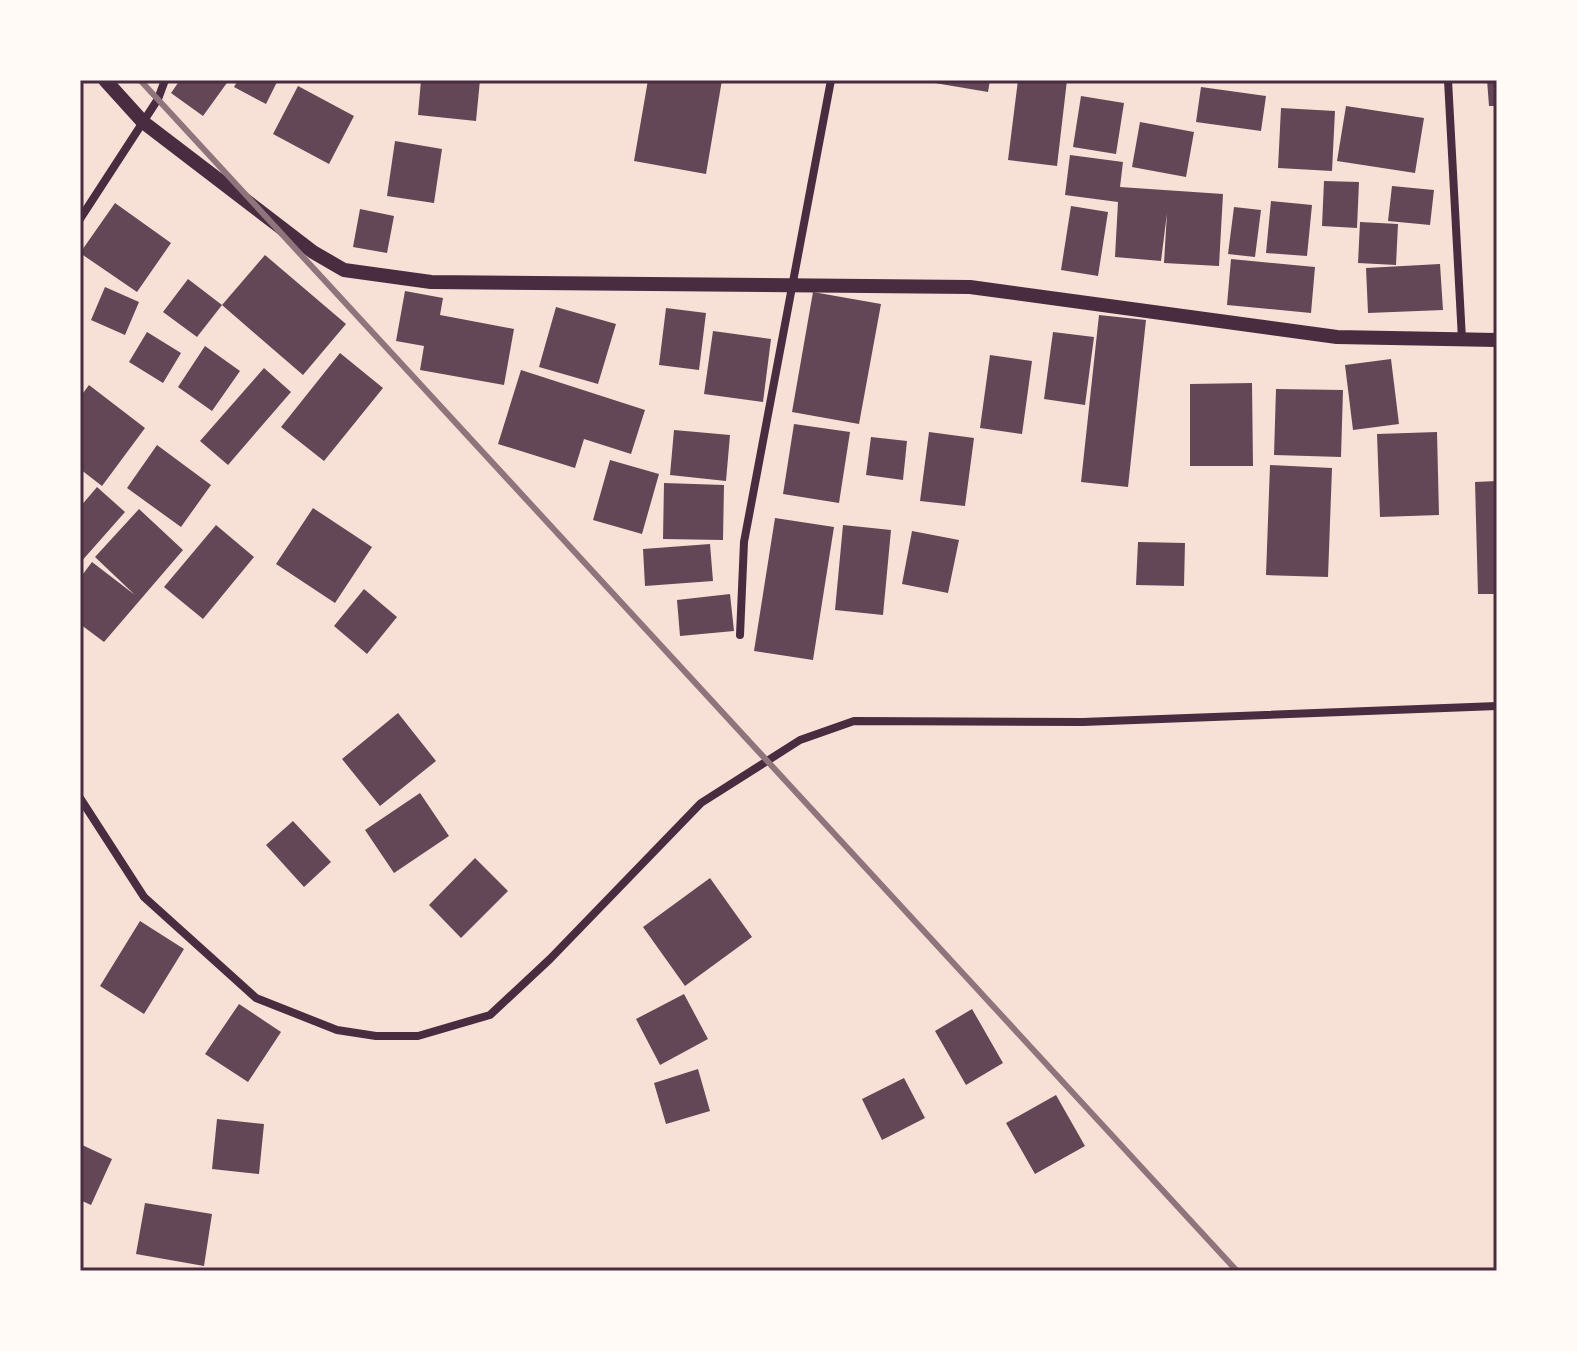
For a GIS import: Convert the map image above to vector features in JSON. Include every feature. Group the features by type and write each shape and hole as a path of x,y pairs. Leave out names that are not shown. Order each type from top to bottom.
{"street":[{"path":"105,80 143,122 313,252 344,270 431,282 970,287 1337,337 1497,340"},
{"path":"80,219 143,122 165,80"},
{"path":"740,635 744,542 831,80"},
{"path":"1448,80 1462,339"},
{"path":"80,798 144,897 256,998 337,1030 376,1036 418,1036 490,1015 550,959 701,803 800,740 854,721 1083,722 1497,706"}],"building":[{"path":"180,80 229,80 203,116 171,93"},
{"path":"238,80 278,80 266,104 234,87"},
{"path":"421,80 480,80 476,121 418,115"},
{"path":"648,80 722,80 706,174 634,161"},
{"path":"917,80 990,80 988,92"},
{"path":"1018,80 1067,80 1057,166 1008,160"},
{"path":"1487,80 1497,80 1497,106 1489,106"},
{"path":"298,86 354,116 329,164 273,134"},
{"path":"1201,87 1266,96 1261,131 1196,122"},
{"path":"1081,96 1124,103 1116,154 1073,147"},
{"path":"1346,106 1424,118 1415,173 1337,161"},
{"path":"1281,108 1335,111 1332,171 1278,168"},
{"path":"1140,122 1194,132 1186,177 1132,167"},
{"path":"395,141 442,149 434,203 387,196"},
{"path":"1070,155 1123,162 1120,187 1223,194 1219,266 1164,263 1167,213 1161,261 1115,257 1118,202 1065,195"},
{"path":"1324,181 1359,182 1357,228 1322,226"},
{"path":"1392,186 1434,190 1430,225 1388,221"},
{"path":"1271,201 1312,205 1307,256 1266,253"},
{"path":"115,203 171,243 137,292 80,253"},
{"path":"1071,206 1108,212 1098,276 1061,270"},
{"path":"1234,207 1261,210 1255,257 1228,254"},
{"path":"360,209 394,216 387,253 353,247"},
{"path":"1360,222 1398,224 1396,265 1358,263"},
{"path":"265,255 346,324 303,375 222,305"},
{"path":"1231,259 1315,267 1311,313 1227,305"},
{"path":"1440,264 1443,310 1368,313 1366,268"},
{"path":"188,279 222,305 197,337 163,312"},
{"path":"105,287 139,302 125,335 91,320"},
{"path":"405,291 443,298 440,315 514,329 504,385 420,370 424,346 396,341"},
{"path":"813,292 881,304 859,424 792,412"},
{"path":"556,307 616,324 598,384 539,367"},
{"path":"666,308 706,313 699,370 659,365"},
{"path":"1099,315 1146,320 1128,487 1081,482"},
{"path":"713,331 771,339 763,402 704,394"},
{"path":"147,332 181,353 163,383 129,362"},
{"path":"1053,332 1094,337 1085,405 1044,399"},
{"path":"205,346 240,371 212,411 178,387"},
{"path":"340,353 383,388 324,461 281,427"},
{"path":"990,355 1032,361 1022,434 980,428"},
{"path":"1391,359 1399,424 1353,430 1345,365"},
{"path":"264,368 291,392 228,465 200,441"},
{"path":"521,370 645,410 631,454 584,439 575,468 498,444"},
{"path":"1252,383 1253,466 1190,466 1190,384"},
{"path":"89,385 145,428 102,486 80,469 80,397"},
{"path":"1276,389 1343,390 1341,457 1274,455"},
{"path":"794,424 850,432 839,503 783,494"},
{"path":"674,430 730,435 726,481 670,475"},
{"path":"929,432 974,438 965,506 920,501"},
{"path":"1437,432 1439,515 1380,517 1377,434"},
{"path":"871,437 907,441 903,480 866,475"},
{"path":"157,445 211,485 181,527 127,488"},
{"path":"610,460 659,474 642,534 593,520"},
{"path":"1270,465 1332,468 1328,577 1266,575"},
{"path":"1497,481 1497,594 1478,594 1475,482"},
{"path":"664,483 724,485 723,540 663,539"},
{"path":"97,487 125,512 80,563 80,507"},
{"path":"313,508 372,547 335,603 276,564"},
{"path":"139,509 183,550 104,642 80,624 80,578 92,562 135,595 95,557"},
{"path":"775,518 834,527 813,660 754,651"},
{"path":"216,525 254,557 203,619 164,587"},
{"path":"843,525 891,530 883,615 835,610"},
{"path":"912,531 959,540 948,593 902,584"},
{"path":"1138,542 1185,543 1184,586 1136,585"},
{"path":"710,544 713,581 645,586 643,549"},
{"path":"364,589 397,617 367,654 334,626"},
{"path":"730,594 734,631 680,636 677,600"},
{"path":"398,713 436,761 380,806 342,759"},
{"path":"420,793 449,836 394,873 365,830"},
{"path":"293,821 331,862 304,887 266,845"},
{"path":"475,858 508,891 461,938 429,905"},
{"path":"710,878 752,937 685,986 643,927"},
{"path":"140,921 184,949 144,1014 100,986"},
{"path":"684,994 708,1039 660,1065 636,1019"},
{"path":"239,1004 281,1032 248,1082 205,1054"},
{"path":"972,1009 1003,1063 966,1085 935,1031"},
{"path":"698,1069 710,1111 666,1124 654,1083"},
{"path":"904,1078 925,1118 882,1140 862,1099"},
{"path":"1056,1095 1085,1146 1035,1174 1006,1123"},
{"path":"217,1119 264,1124 259,1174 212,1169"},
{"path":"80,1144 112,1159 91,1205 80,1200"},
{"path":"145,1203 212,1214 204,1266 136,1254"}],"railway":[{"path":"140,80 1237,1271"}]}
